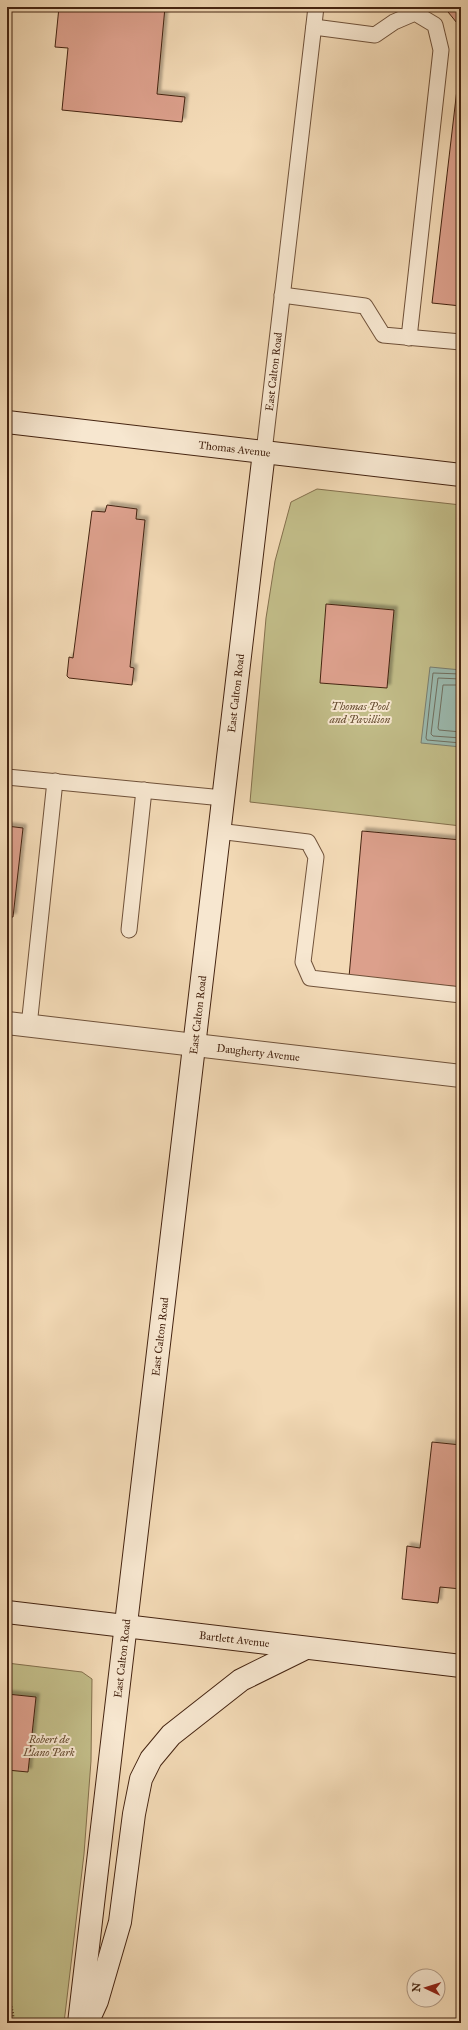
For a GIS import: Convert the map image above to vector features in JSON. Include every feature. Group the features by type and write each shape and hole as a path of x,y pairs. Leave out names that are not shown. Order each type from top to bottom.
{"street":[{"name":"Thomas Avenue","path":"7,422 461,475"},
{"name":"East Calton Road","path":"79,2023 124,1625 264,452"},
{"name":"Daugherty Avenue","path":"7,1023 461,1076"},
{"name":"Bartlett Avenue","path":"7,1612 461,1666"},
{"path":"88,2023 97,2001 120,1922 134,1814 141,1779 151,1759 171,1735 241,1680 306,1648"}],"lane":[{"name":"East Calton Road","path":"264,452 316,7"},
{"path":"314,27 375,35 394,22 415,13 435,25 441,50 409,338"},
{"path":"282,295 365,306 384,335 461,342"},
{"path":"7,777 223,798"},
{"path":"29,1026 55,781"},
{"path":"129,930 144,790"},
{"path":"218,831 308,842 316,857 303,962 310,978 461,995"}],"path":[{"path":"7,1989 13,2014 13,2023"}],"green space":[{"name":"Thomas Pool and Pavillion","path":"317,489 461,505 461,826 250,802 266,618 275,561 291,502"},
{"name":"Robert de Llano Park","path":"7,1663 82,1672 92,1679 91,1761 84,1854 64,2023 7,2023"}],"water":[{"path":"430,667 461,670 461,747 421,743"}],"building":[{"path":"59,7 165,7 157,94 185,97 182,122 62,110 68,48 55,47"},
{"path":"444,7 461,7 461,28"},
{"path":"461,55 461,306 432,303"},
{"path":"107,505 137,509 136,519 145,520 130,667 134,668 132,685 69,678 67,676 69,657 73,658 92,511 105,512"},
{"path":"326,604 394,610 387,688 320,683"},
{"path":"7,826 23,828 13,917 7,917"},
{"path":"362,831 461,840 461,987 349,977"},
{"path":"432,1442 461,1445 461,1589 440,1587 438,1603 402,1599 407,1546 420,1548"},
{"path":"7,1694 36,1697 28,1772 7,1770"}]}
